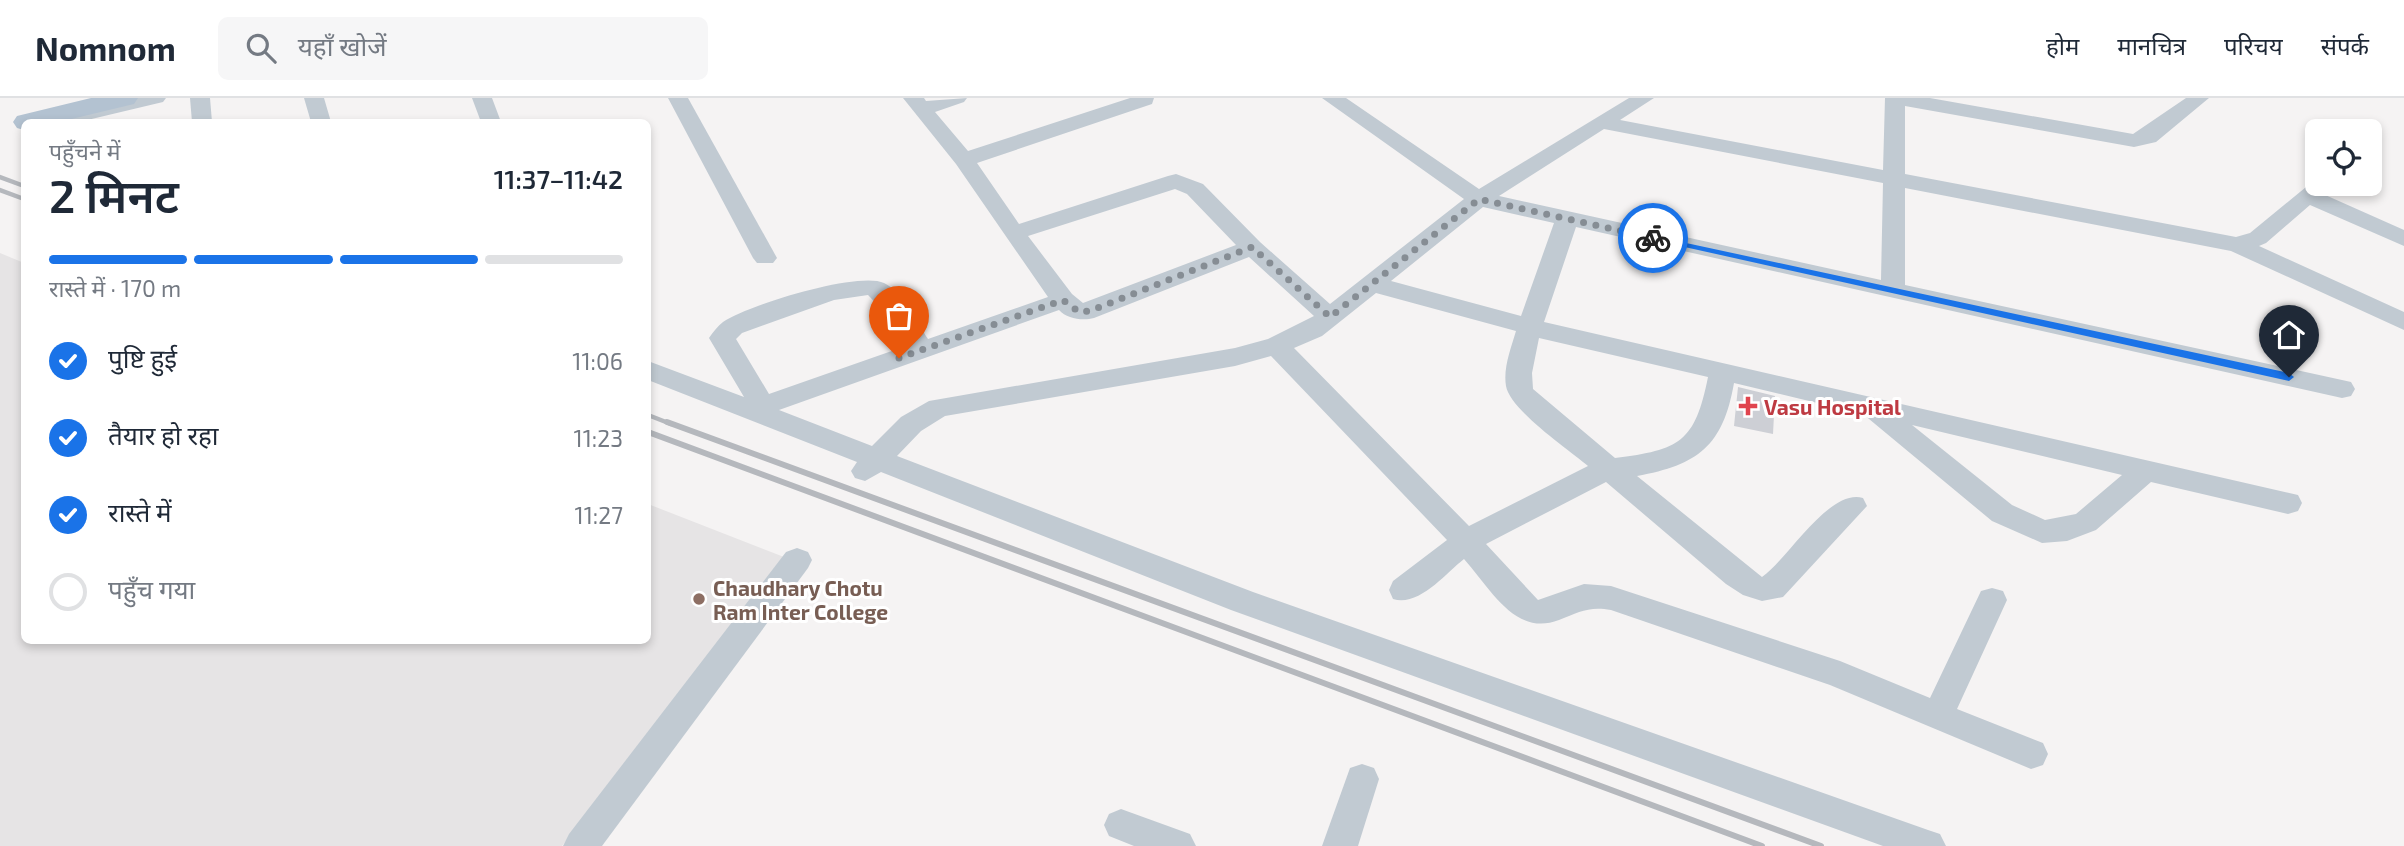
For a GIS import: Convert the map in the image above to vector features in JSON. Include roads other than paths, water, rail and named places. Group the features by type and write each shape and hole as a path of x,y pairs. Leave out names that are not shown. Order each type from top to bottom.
{"main road":[{"path":"42,119 124,98"},
{"path":"0,130 21,124"}],"street":[{"path":"67,119 156,98"},
{"path":"200,98 202,119"},
{"path":"314,98 320,119"},
{"path":"482,98 490,119"},
{"path":"678,98 765,258"},
{"path":"918,103 957,98"},
{"path":"1332,98 1479,199 2342,389"},
{"path":"869,467 911,424 947,405 1177,368 1276,346 1313,330 1479,199 1600,121 1644,98"},
{"path":"1893,290 1895,98 2134,141 2148,137 2199,98"},
{"path":"42,119 67,99"},
{"path":"964,160 1145,100"},
{"path":"918,103 964,160 1063,300 1079,312 1090,311 1252,247"},
{"path":"1600,121 2237,245 2404,322"},
{"path":"1014,233 1176,181 1195,189 1252,247 1330,317"},
{"path":"2237,245 2258,238 2307,196"},
{"path":"2325,196 2404,239"},
{"path":"1567,219 1530,327 1520,370 1522,394 1737,576 1755,588 1772,588 1819,536 1853,506"},
{"path":"1374,284 1530,327 2288,503"},
{"path":"756,409 722,338 733,327 848,287 868,285 883,295 922,350"},
{"path":"756,409 1063,300"},
{"path":"1276,346 1466,541 1530,612 1543,615 1579,595 1601,595 1840,675 2031,754"},
{"path":"651,371 756,409 869,467 1928,846"},
{"path":"1404,590 1466,541 1582,480 1610,469 1663,460 1680,454 1695,443 1713,419 1723,371"},
{"path":"1869,405 2002,513 2042,532 2067,530 2086,522 2146,470"},
{"path":"581,846 797,560"},
{"path":"1938,715 1992,600"},
{"path":"1340,846 1362,779"},
{"path":"1121,825 1178,846"}],"railway":[{"path":"0,177 21,185"},
{"path":"0,190 21,198"},
{"path":"651,416 671,424"},
{"path":"667,422 1821,846"},
{"path":"651,433 1762,846"}],"place":[{"name":"Vasu Hospital","path":"1748,406"},
{"name":"Chaudhary Chotu Ram Inter College","path":"699,599"}]}
